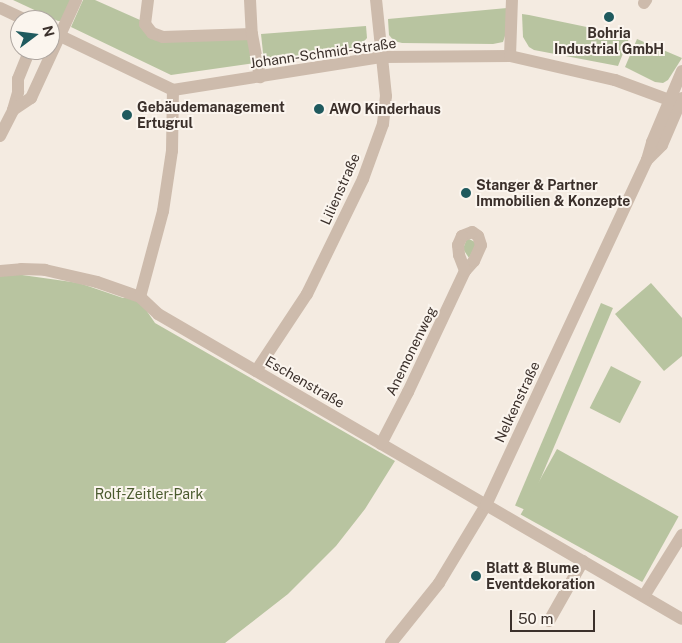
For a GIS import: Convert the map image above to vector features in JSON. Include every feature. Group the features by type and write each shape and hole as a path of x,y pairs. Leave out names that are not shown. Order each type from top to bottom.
{"street":[{"path":"60,25 76,0"},
{"path":"148,0 145,24 152,33 163,36 252,34"},
{"path":"250,0 252,34 260,77"},
{"name":"Lilienstraße","path":"256,372 307,294 363,179 383,124 386,96 376,0"},
{"path":"510,56 512,0"},
{"path":"60,37 174,90 172,151 163,211 140,297"},
{"name":"Johann-Schmid-Straße","path":"174,90 382,57 510,56 615,80 677,100"},
{"path":"0,136 13,110 18,92 18,79 26,60"},
{"path":"13,110 31,98 45,60"},
{"name":"Nelkenstraße","path":"391,643 440,583 486,504 647,160 662,145 677,100 682,71"},
{"name":"Eschenstraße","path":"0,271 21,269 45,270 97,282 140,297 158,314 682,619"},
{"name":"Anemonenweg","path":"381,444 408,392 465,271"},
{"path":"644,596 682,535"},
{"path":"549,620 583,561"}],"green space":[{"path":"13,0 71,0 61,21 60,10 34,10"},
{"path":"83,0 95,0 140,20 150,35 250,37 255,63 171,75 71,27"},
{"path":"507,8 508,27 503,42 493,44 402,43 394,41 389,35 388,19"},
{"path":"522,14 630,36 618,66 534,50 529,47 523,37"},
{"path":"366,26 367,38 359,47 264,62 261,34"},
{"path":"637,39 682,58 668,80 663,83 655,82 625,67"},
{"path":"467,238 477,243 469,258 463,249"},
{"name":"Rolf-Zeitler-Park","path":"15,274 79,283 123,298 133,298 142,304 155,323 395,461 365,509 336,546 288,594 225,643 0,643 0,276"},
{"path":"651,283 682,318 682,356 664,371 615,314"},
{"path":"601,303 613,308 527,511 515,506"},
{"path":"611,366 641,381 620,423 590,408"},
{"path":"557,449 679,516 642,582 521,515"}],"place":[{"name":"Bohria Industrial GmbH","path":"609,17"},
{"name":"AWO Kinderhaus","path":"319,109"},
{"name":"Gebäudemanagement Ertugrul","path":"127,115"},
{"name":"Stanger & Partner Immobilien & Konzepte","path":"466,193"},
{"name":"Blatt & Blume Eventdekoration","path":"476,576"}]}
